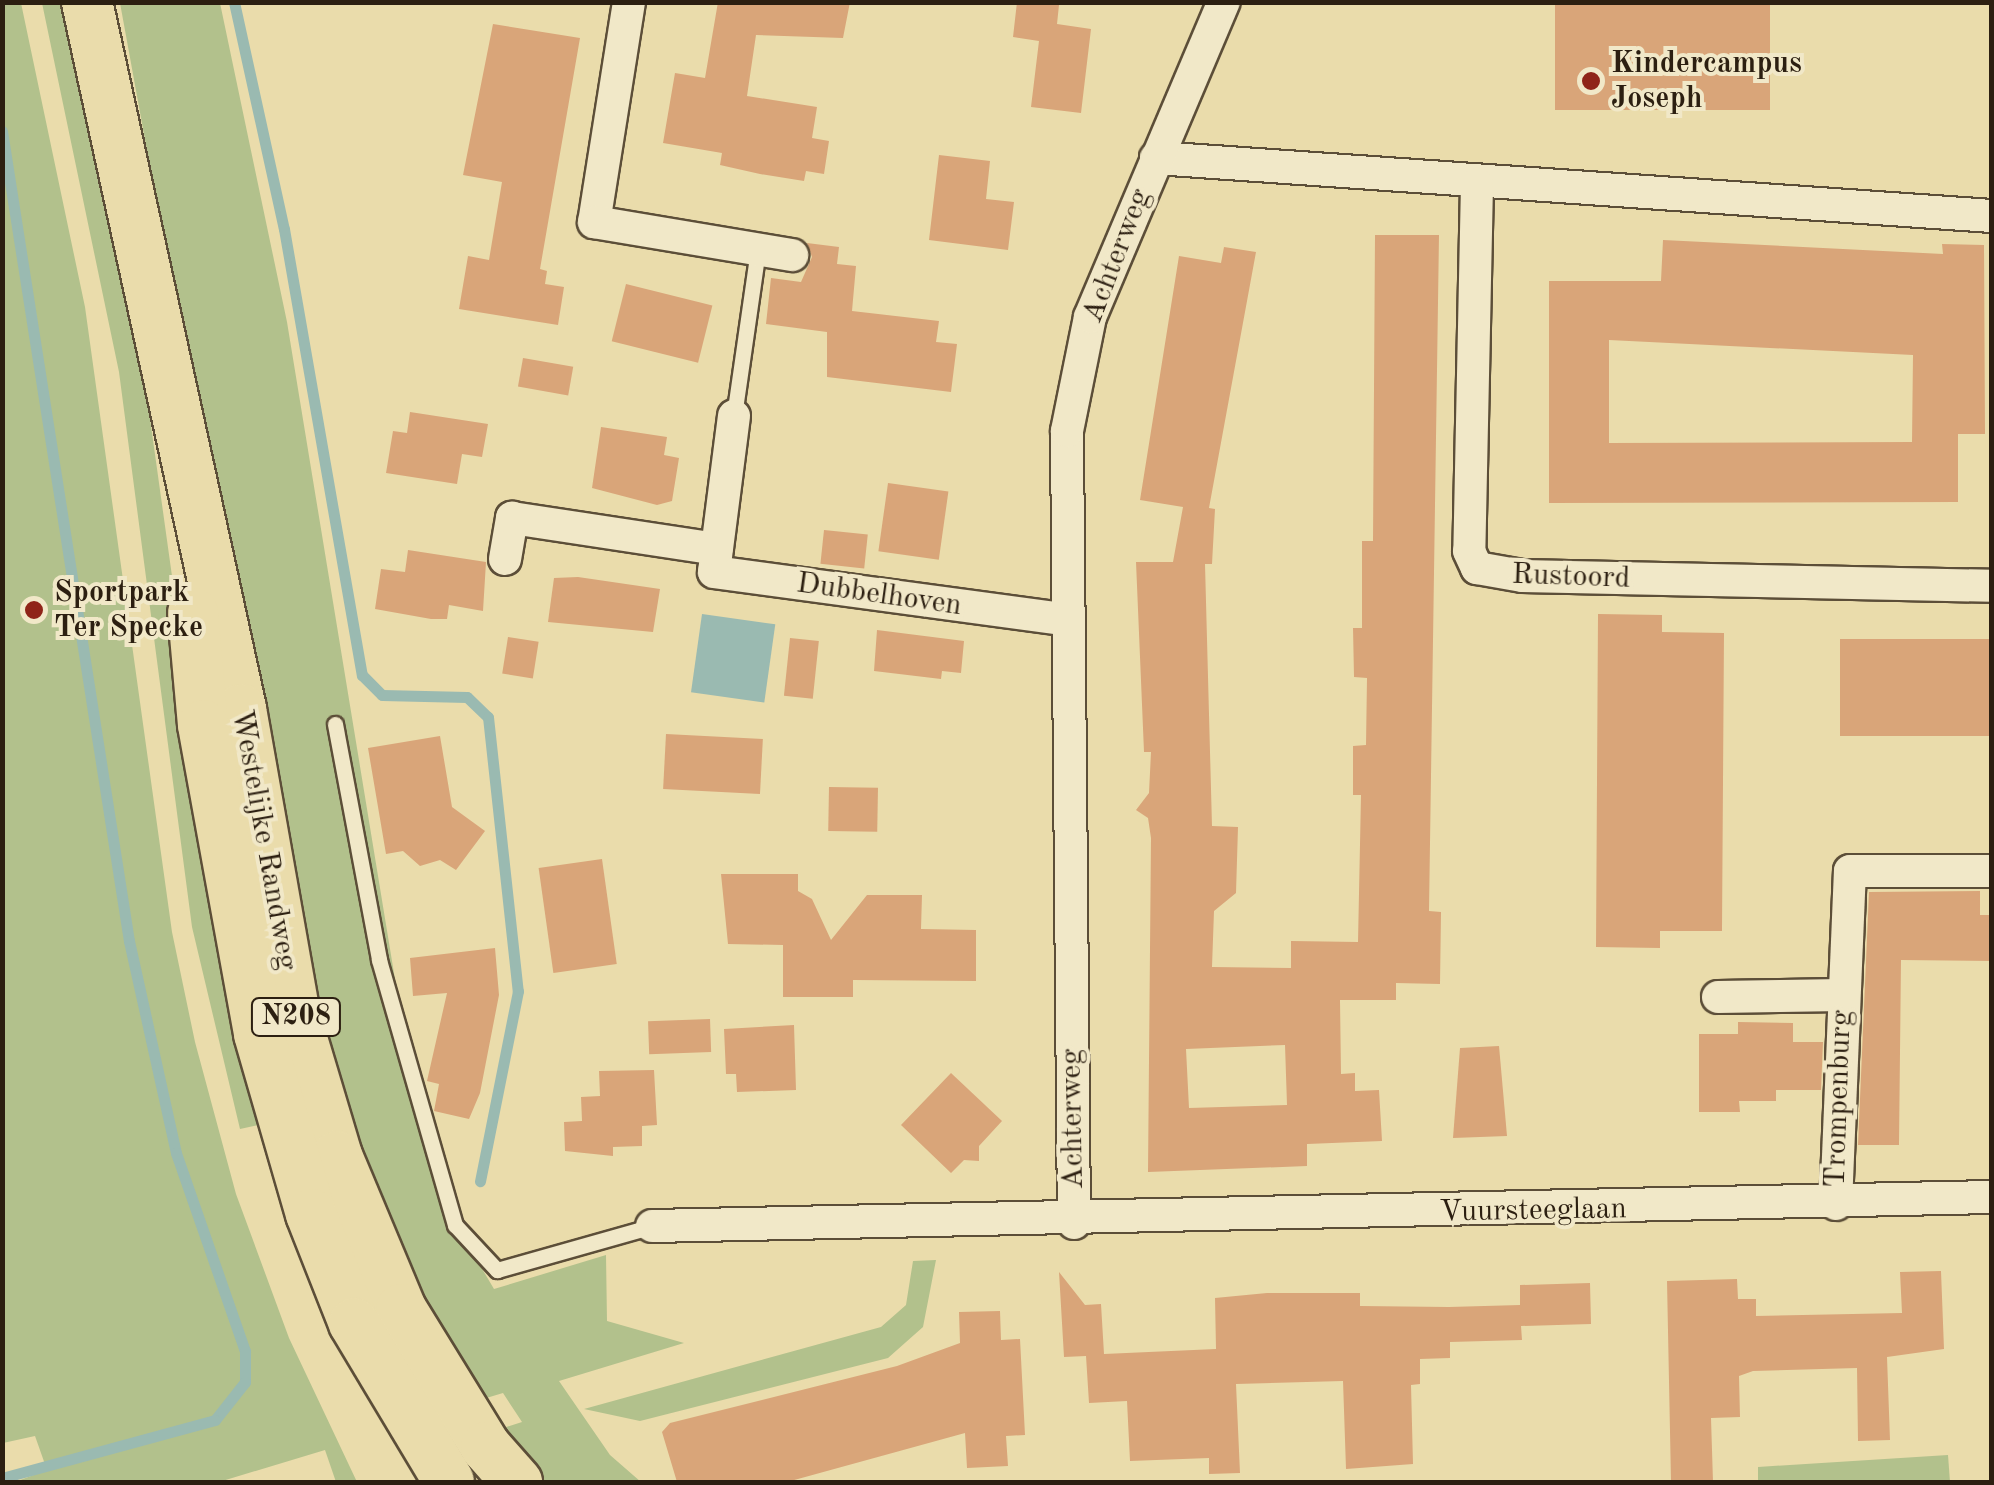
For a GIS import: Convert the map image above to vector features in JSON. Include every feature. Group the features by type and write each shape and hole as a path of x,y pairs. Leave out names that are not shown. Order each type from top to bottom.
{"main road":[{"name":"Westelijke Randweg","path":"86,2 191,508 241,709 295,1015 338,1156 401,1310 486,1447 517,1482"},
{"name":"Westelijke Randweg","path":"191,508 203,726 259,1034 311,1214 354,1324 449,1482"}],"street":[{"path":"629,2 594,222 792,254"},
{"name":"Achterweg","path":"652,1226 1074,1223 1067,431 1090,317 1224,2"},
{"path":"1156,158 1477,184 1992,216"},
{"name":"Rustoord","path":"1477,184 1469,551 1477,568 1522,576 1992,586"},
{"path":"506,558 512,518 717,549 734,416"},
{"name":"Dubbelhoven","path":"717,549 714,572 1068,620"},
{"name":"Trompenburg","path":"1836,1204 1850,871 1992,871"},
{"name":"Trompenburg","path":"1718,996 1842,994"},
{"name":"Vuursteeglaan","path":"1074,1223 1992,1197"}],"lane":[{"path":"734,416 758,250"},
{"name":"Achterweg","path":"335,724 379,960 454,1225 497,1270 652,1226"}],"green space":[{"path":"2,3 21,3 85,307 172,932 195,1042 236,1194 289,1338 357,1482 336,1482 325,1450 219,1482 15,1482 47,1470 35,1436 3,1443"},
{"path":"42,3 71,3 134,304 178,619 267,1123 240,1129 192,927 119,372"},
{"path":"120,3 220,3 287,322 403,1028 444,1152 449,1213 494,1289 606,1255 607,1321 684,1343 559,1381 610,1455 641,1482 532,1482 491,1432 522,1422 503,1393 473,1402 384,1251 287,916"},
{"path":"936,1260 923,1327 888,1358 640,1421 584,1409 881,1327 906,1305 913,1261"},
{"path":"1948,1455 1950,1482 1758,1482 1758,1467"}],"water":[{"path":"702,614 775,624 764,703 691,692"}],"building":[{"path":"718,2 850,2 843,38 756,35 747,96 817,107 812,138 829,141 824,174 806,171 804,181 760,174 720,165 722,153 663,143 675,73 705,78"},
{"path":"1017,2 1059,5 1057,24 1091,29 1081,113 1031,107 1039,41 1013,37"},
{"path":"1555,2 1770,2 1770,110 1555,110"},
{"path":"493,24 580,38 540,269 547,271 545,284 564,287 558,325 459,309 468,256 489,260 502,182 463,175"},
{"path":"939,155 990,161 986,199 1014,202 1008,250 929,240"},
{"path":"1375,235 1439,235 1429,911 1441,912 1440,984 1396,983 1396,1000 1340,1000 1341,1074 1355,1073 1355,1091 1379,1090 1382,1141 1307,1144 1307,1166 1148,1172 1151,838 1148,818 1136,810 1149,793 1151,752 1144,752 1136,562 1173,562 1183,507 1140,500 1179,256 1221,263 1224,247 1256,252 1209,508 1215,509 1212,564 1205,564 1212,826 1238,827 1236,893 1214,911 1212,967 1291,968 1291,941 1358,942 1361,795 1353,795 1353,746 1366,745 1367,678 1354,677 1353,628 1362,628 1362,541 1373,541","holes":["1285,1045 1287,1105 1189,1108 1186,1049"]},
{"path":"1663,240 1943,254 1942,244 1984,245 1985,434 1958,434 1958,502 1549,503 1549,281 1661,281","holes":["1609,340 1913,355 1912,442 1609,443"]},
{"path":"807,243 839,247 837,264 856,266 852,311 939,321 936,342 957,344 951,392 827,377 827,332 766,324 771,278 801,282 812,257"},
{"path":"626,284 712,306 698,363 612,341"},
{"path":"523,358 573,367 568,395 518,387"},
{"path":"410,412 488,424 482,457 462,454 457,484 386,473 393,431 407,433"},
{"path":"601,427 667,437 664,455 679,458 672,501 657,505 592,488"},
{"path":"888,483 948,491 939,560 878,551"},
{"path":"824,530 868,535 864,568 820,564"},
{"path":"408,550 486,562 483,611 449,605 447,619 431,619 375,609 381,569 405,572"},
{"path":"578,577 660,589 653,632 548,622 554,578"},
{"path":"1598,614 1662,615 1662,632 1724,633 1722,931 1660,931 1660,948 1596,947"},
{"path":"877,630 964,641 961,673 942,671 941,679 874,671"},
{"path":"508,637 539,642 533,678 502,674"},
{"path":"790,638 819,641 813,699 784,696"},
{"path":"1840,639 1992,639 1992,736 1840,736"},
{"path":"666,734 763,739 760,794 663,789"},
{"path":"440,736 452,807 485,831 456,870 440,860 420,866 403,851 386,854 368,748"},
{"path":"829,787 878,788 877,832 828,831"},
{"path":"602,859 617,964 553,973 539,868"},
{"path":"721,874 798,874 798,891 812,899 831,940 867,895 922,895 921,929 976,930 976,981 853,980 853,997 783,997 783,945 728,944"},
{"path":"1980,891 1980,915 1992,915 1992,961 1901,960 1899,1145 1858,1145 1869,892"},
{"path":"495,948 499,995 480,1093 469,1119 434,1111 439,1084 427,1081 447,993 413,996 410,958"},
{"path":"710,1019 711,1052 649,1054 648,1021"},
{"path":"1738,1022 1793,1023 1793,1042 1823,1042 1821,1090 1776,1090 1776,1101 1739,1101 1740,1112 1699,1112 1699,1034 1738,1034"},
{"path":"794,1025 796,1090 737,1092 736,1074 726,1074 724,1029"},
{"path":"1499,1046 1507,1136 1453,1138 1460,1048"},
{"path":"654,1070 657,1125 642,1126 642,1146 613,1147 613,1156 565,1151 564,1122 582,1121 581,1097 600,1096 599,1071"},
{"path":"951,1073 1002,1121 979,1146 979,1161 964,1160 951,1173 901,1125"},
{"path":"1941,1271 1944,1349 1887,1357 1890,1440 1858,1441 1857,1368 1753,1371 1739,1376 1740,1417 1711,1418 1713,1482 1671,1482 1667,1281 1737,1279 1738,1299 1756,1299 1756,1316 1902,1313 1900,1272"},
{"path":"1059,1272 1085,1305 1101,1304 1104,1354 1216,1349 1215,1298 1267,1293 1360,1293 1360,1306 1520,1305 1520,1285 1590,1283 1591,1324 1521,1326 1522,1340 1450,1342 1450,1358 1420,1359 1420,1384 1411,1385 1413,1464 1346,1469 1343,1381 1236,1384 1240,1473 1209,1474 1209,1458 1130,1461 1127,1401 1089,1403 1086,1356 1064,1357"},
{"path":"1000,1311 1001,1340 1020,1339 1025,1435 1006,1436 1008,1466 967,1468 965,1433 787,1482 677,1482 662,1432 670,1423 897,1366 960,1343 959,1312"}],"waterway":[{"path":"234,2 284,229 362,675 382,695 467,697 488,717 518,991 480,1181"},
{"path":"2,131 129,941 176,1153 245,1351 245,1382 215,1420 2,1478"}],"place":[{"name":"Kindercampus Joseph","path":"1591,81"},
{"name":"Sportpark Ter Specke","path":"34,610"}]}
